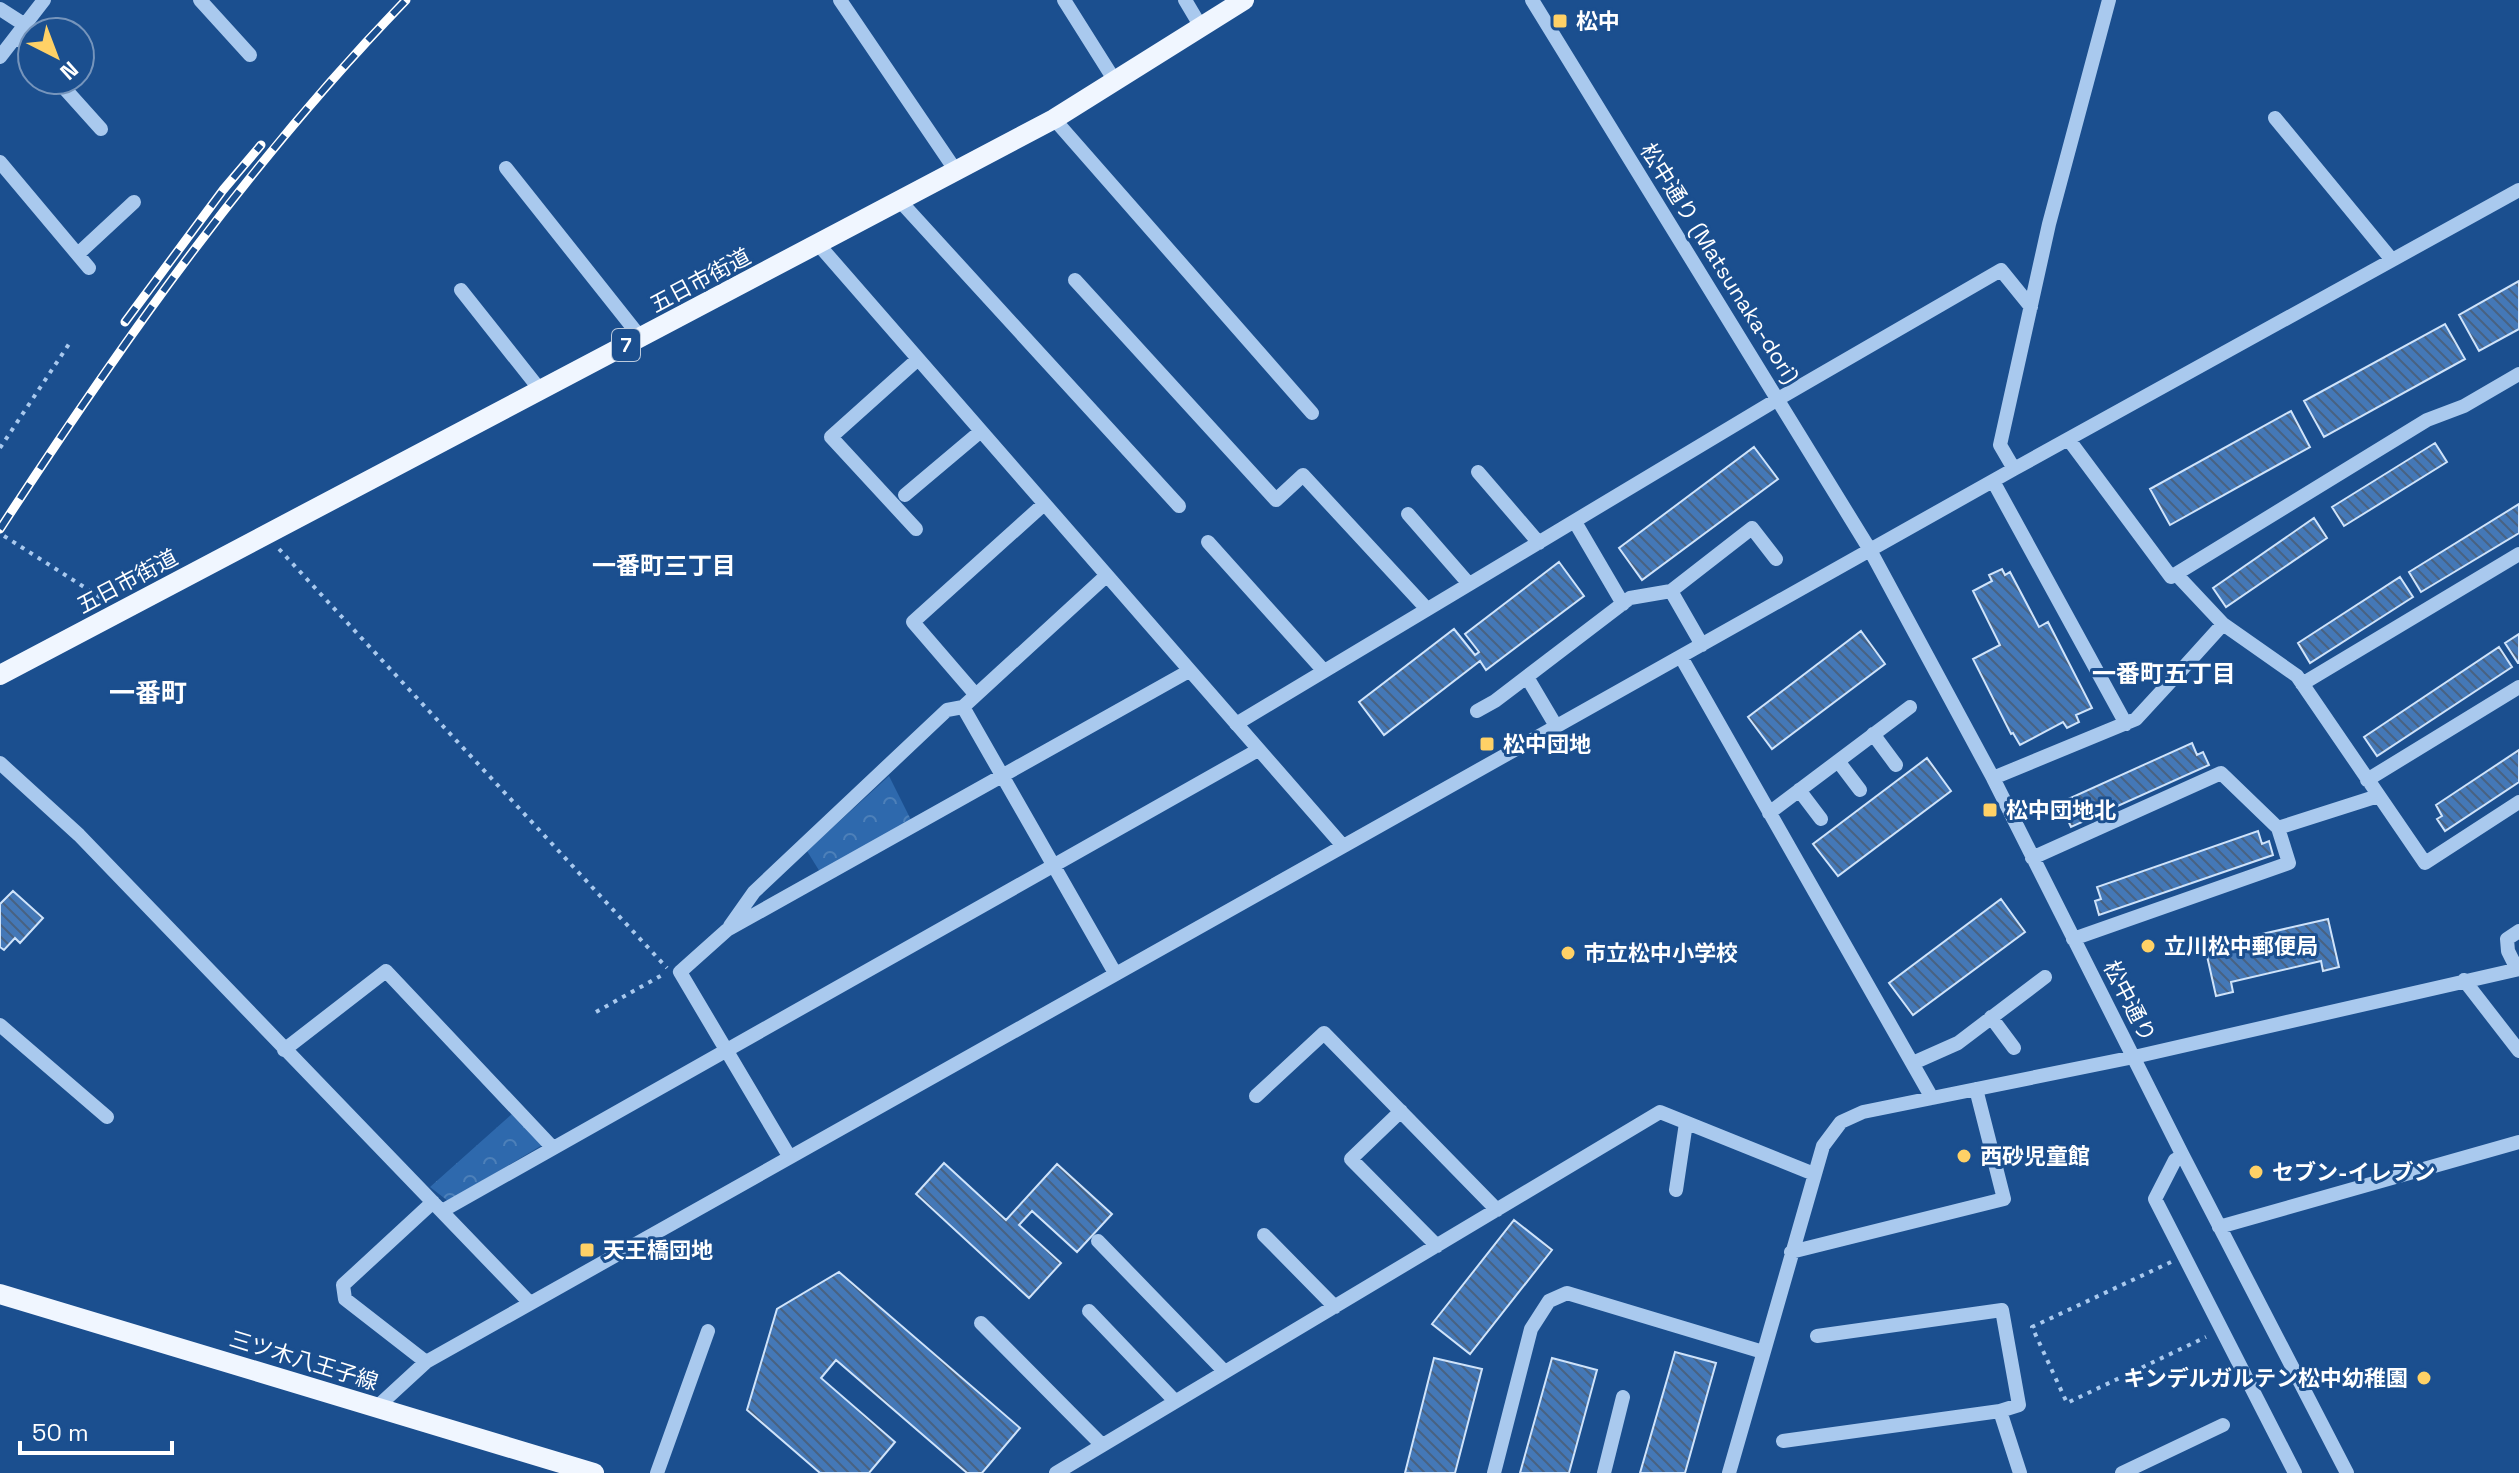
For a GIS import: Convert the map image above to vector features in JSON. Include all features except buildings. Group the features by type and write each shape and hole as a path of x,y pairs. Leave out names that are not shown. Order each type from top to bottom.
{"main road":[{"name":"五日市街道","path":"0,675 1054,119 1244,0"},
{"name":"三ツ木八王子線","path":"0,1294 594,1473"}],"street":[{"path":"32,16 44,0"},
{"path":"200,0 250,55"},
{"path":"840,0 956,171"},
{"path":"1064,0 1115,81"},
{"path":"1185,0 1201,27"},
{"name":"松中通り (Matsunaka-dori)","path":"1532,0 1870,550"},
{"path":"2014,469 2000,445 2049,224 2109,0"},
{"path":"0,57 16,36"},
{"path":"71,96 101,129"},
{"path":"2275,118 2392,260"},
{"path":"1054,119 1312,413"},
{"path":"0,162 89,268"},
{"path":"506,168 641,338"},
{"path":"376,1408 426,1362 2014,469 2519,190"},
{"path":"900,201 1179,506"},
{"path":"78,254 134,202"},
{"path":"818,244 1343,846"},
{"path":"1236,724 1778,399 2001,270 2031,307"},
{"path":"1075,280 1276,500 1303,475 1427,609"},
{"path":"461,290 541,391"},
{"path":"916,529 831,437 918,359"},
{"path":"2069,440 2171,577 2427,420 2464,406 2519,374"},
{"path":"905,495 981,431"},
{"path":"1478,472 1539,543"},
{"path":"1993,481 2126,724"},
{"path":"975,694 913,622 1044,504"},
{"path":"1408,514 1469,584"},
{"path":"1575,522 1623,604"},
{"path":"1477,711 1630,598 1671,591 1752,528 1776,559"},
{"path":"1208,542 1324,671"},
{"name":"松中通り","path":"1870,550 1993,778 2219,1227 2347,1473"},
{"path":"2302,684 2519,554"},
{"path":"2176,574 2223,624 2297,676 2425,863 2519,802"},
{"path":"727,930 765,881 947,710 963,707 1106,576"},
{"path":"1671,591 1702,645"},
{"path":"1993,778 2136,719 2223,624"},
{"path":"1681,657 1932,1098"},
{"path":"789,1156 680,972 727,930 1189,671"},
{"path":"1527,677 1556,726"},
{"path":"2367,780 2519,687"},
{"path":"963,707 1115,973"},
{"path":"1769,813 1910,707"},
{"path":"1873,734 1896,765"},
{"path":"426,1362 345,1299 343,1285 438,1206 553,1148 1258,750"},
{"path":"1838,761 1860,790"},
{"path":"0,763 79,835 530,1303"},
{"path":"2032,858 2221,773 2278,828 2289,863 2073,939"},
{"path":"1799,790 1821,819"},
{"path":"2278,828 2378,796"},
{"path":"1729,1473 1814,1174 1823,1146 1841,1122 1863,1112 2134,1057 2518,969 2507,939 2519,931"},
{"path":"284,1050 386,971 553,1148"},
{"path":"1913,1063 1958,1043 2045,977"},
{"path":"2464,980 2519,1051"},
{"path":"1991,1017 2014,1048"},
{"path":"0,1025 107,1117"},
{"path":"1256,1096 1324,1033 1497,1210"},
{"path":"1791,1252 2004,1199 1976,1089"},
{"path":"1401,1111 1351,1159 1437,1246"},
{"path":"1056,1473 1660,1112 1814,1174"},
{"path":"1676,1190 1686,1123"},
{"path":"2219,1227 2519,1142"},
{"path":"2183,1156 2175,1160 2155,1199 2295,1473"},
{"path":"1264,1235 1335,1307"},
{"path":"1098,1241 1224,1371"},
{"path":"1494,1473 1531,1329 1549,1301 1567,1293 1763,1352"},
{"path":"1783,1441 2000,1411 2019,1405 2002,1310 1817,1336"},
{"path":"1089,1311 1174,1400"},
{"path":"981,1323 1102,1445"},
{"path":"657,1473 708,1331"},
{"path":"1604,1473 1623,1397"},
{"path":"2000,1411 2020,1473"},
{"path":"2122,1473 2223,1425"}],"path":[{"path":"0,448 71,341"},
{"path":"265,535 670,971 596,1012"},
{"path":"4,536 122,611"},
{"path":"2184,1256 2032,1327 2067,1403 2222,1330"}],"green space":[{"path":"889,776 911,820 820,872 807,851"},
{"path":"512,1114 544,1144 448,1201 430,1187"}],"railway":[{"path":"0,529 93,390 190,255 294,124 406,0"},
{"path":"125,322 223,190 261,145"}],"place":[{"name":"松中","path":"1560,21"},
{"name":"松中団地","path":"1487,744"},
{"name":"松中団地北","path":"1990,810"},
{"name":"立川松中郵便局","path":"2148,946"},
{"name":"市立松中小学校","path":"1568,953"},
{"name":"西砂児童館","path":"1964,1156"},
{"name":"セブン-イレブン","path":"2256,1172"},
{"name":"天王橋団地","path":"587,1250"},
{"name":"キンデルガルテン松中幼稚園","path":"2424,1378"}],"district":[{"name":"一番町三丁目","path":"664,566"},
{"name":"一番町五丁目","path":"2164,674"},
{"name":"一番町","path":"148,693"}]}
